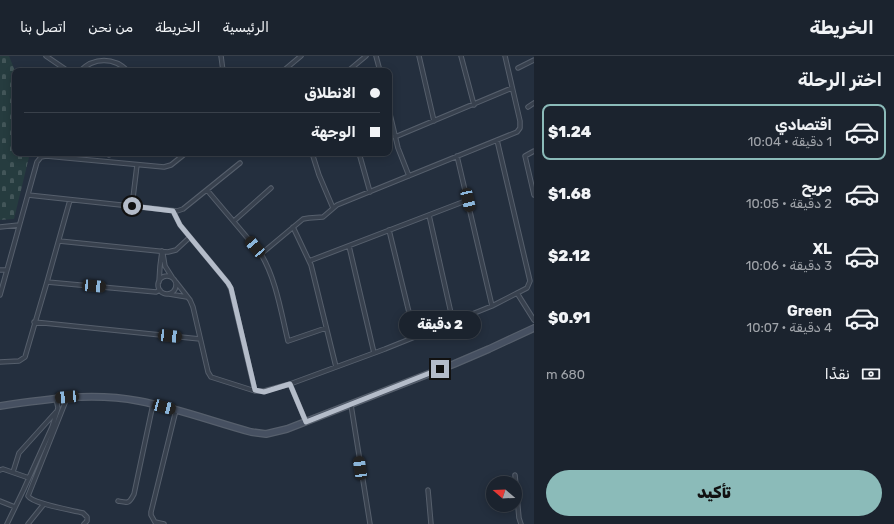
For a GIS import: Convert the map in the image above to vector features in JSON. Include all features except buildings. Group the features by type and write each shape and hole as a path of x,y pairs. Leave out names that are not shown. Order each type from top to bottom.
{"street":[{"path":"46,56 64,68"},
{"path":"221,56 223,68"},
{"path":"287,68 301,56"},
{"path":"352,68 366,56"},
{"path":"376,56 379,68"},
{"path":"419,56 434,121"},
{"path":"461,56 474,105"},
{"path":"261,254 306,218 323,217 333,208 517,132 520,128 520,121 505,56"},
{"path":"84,68 100,58 113,61 124,68"},
{"path":"518,68 534,60"},
{"path":"395,137 512,88"},
{"path":"528,107 534,103"},
{"path":"392,124 395,137 409,176"},
{"path":"162,251 165,266 172,278 194,307 208,372 211,377 264,392 290,384 453,322 492,306 527,288 530,281 497,140"},
{"path":"534,152 525,156 534,193"},
{"path":"0,295 37,162 41,157 44,156 137,166 166,167 174,164 183,156"},
{"path":"313,156 333,208"},
{"path":"360,156 370,192"},
{"path":"457,156 492,306"},
{"path":"28,195 173,211 183,209 240,163"},
{"path":"132,206 137,166"},
{"path":"234,221 271,188"},
{"path":"207,190 261,254 273,283 288,340 326,328"},
{"path":"0,362 19,361 23,359 26,354 70,200"},
{"path":"309,262 468,200"},
{"path":"173,211 177,220 225,278 231,288 255,390"},
{"path":"429,214 453,322"},
{"path":"0,227 19,225"},
{"path":"293,227 309,262 336,367"},
{"path":"389,230 415,337"},
{"path":"59,241 173,251 190,237"},
{"path":"349,246 374,353"},
{"path":"160,290 159,282 162,251"},
{"path":"0,270 7,270"},
{"path":"159,282 164,276 172,278"},
{"path":"47,282 156,292 160,290 167,294 187,297"},
{"path":"167,294 174,290 176,282"},
{"path":"517,293 534,320"},
{"path":"34,322 200,339"},
{"path":"0,406 67,397 125,399 154,404 258,434 272,433 351,405 489,349 534,328"},
{"path":"290,384 306,422"},
{"path":"67,397 28,496 30,499 44,504 83,513 87,517 87,521 84,524"},
{"path":"7,524 52,427 58,408 56,398"},
{"path":"118,501 131,501 134,494 154,404"},
{"path":"351,405 370,524"},
{"path":"164,524 155,523 151,512 176,410"},
{"path":"13,472 19,453 57,411"},
{"path":"0,470 3,469 29,478"},
{"path":"515,475 520,524"},
{"path":"428,490 431,524"},
{"path":"0,501 15,507"},
{"path":"28,524 44,504"}],"green space":[{"path":"0,56 9,56 14,68 12,68 12,156 29,156 14,219 0,220"}],"route":[{"path":"132,206 173,211 180,225 221,273 231,288 255,390 264,392 290,384 306,422 440,369"}]}
